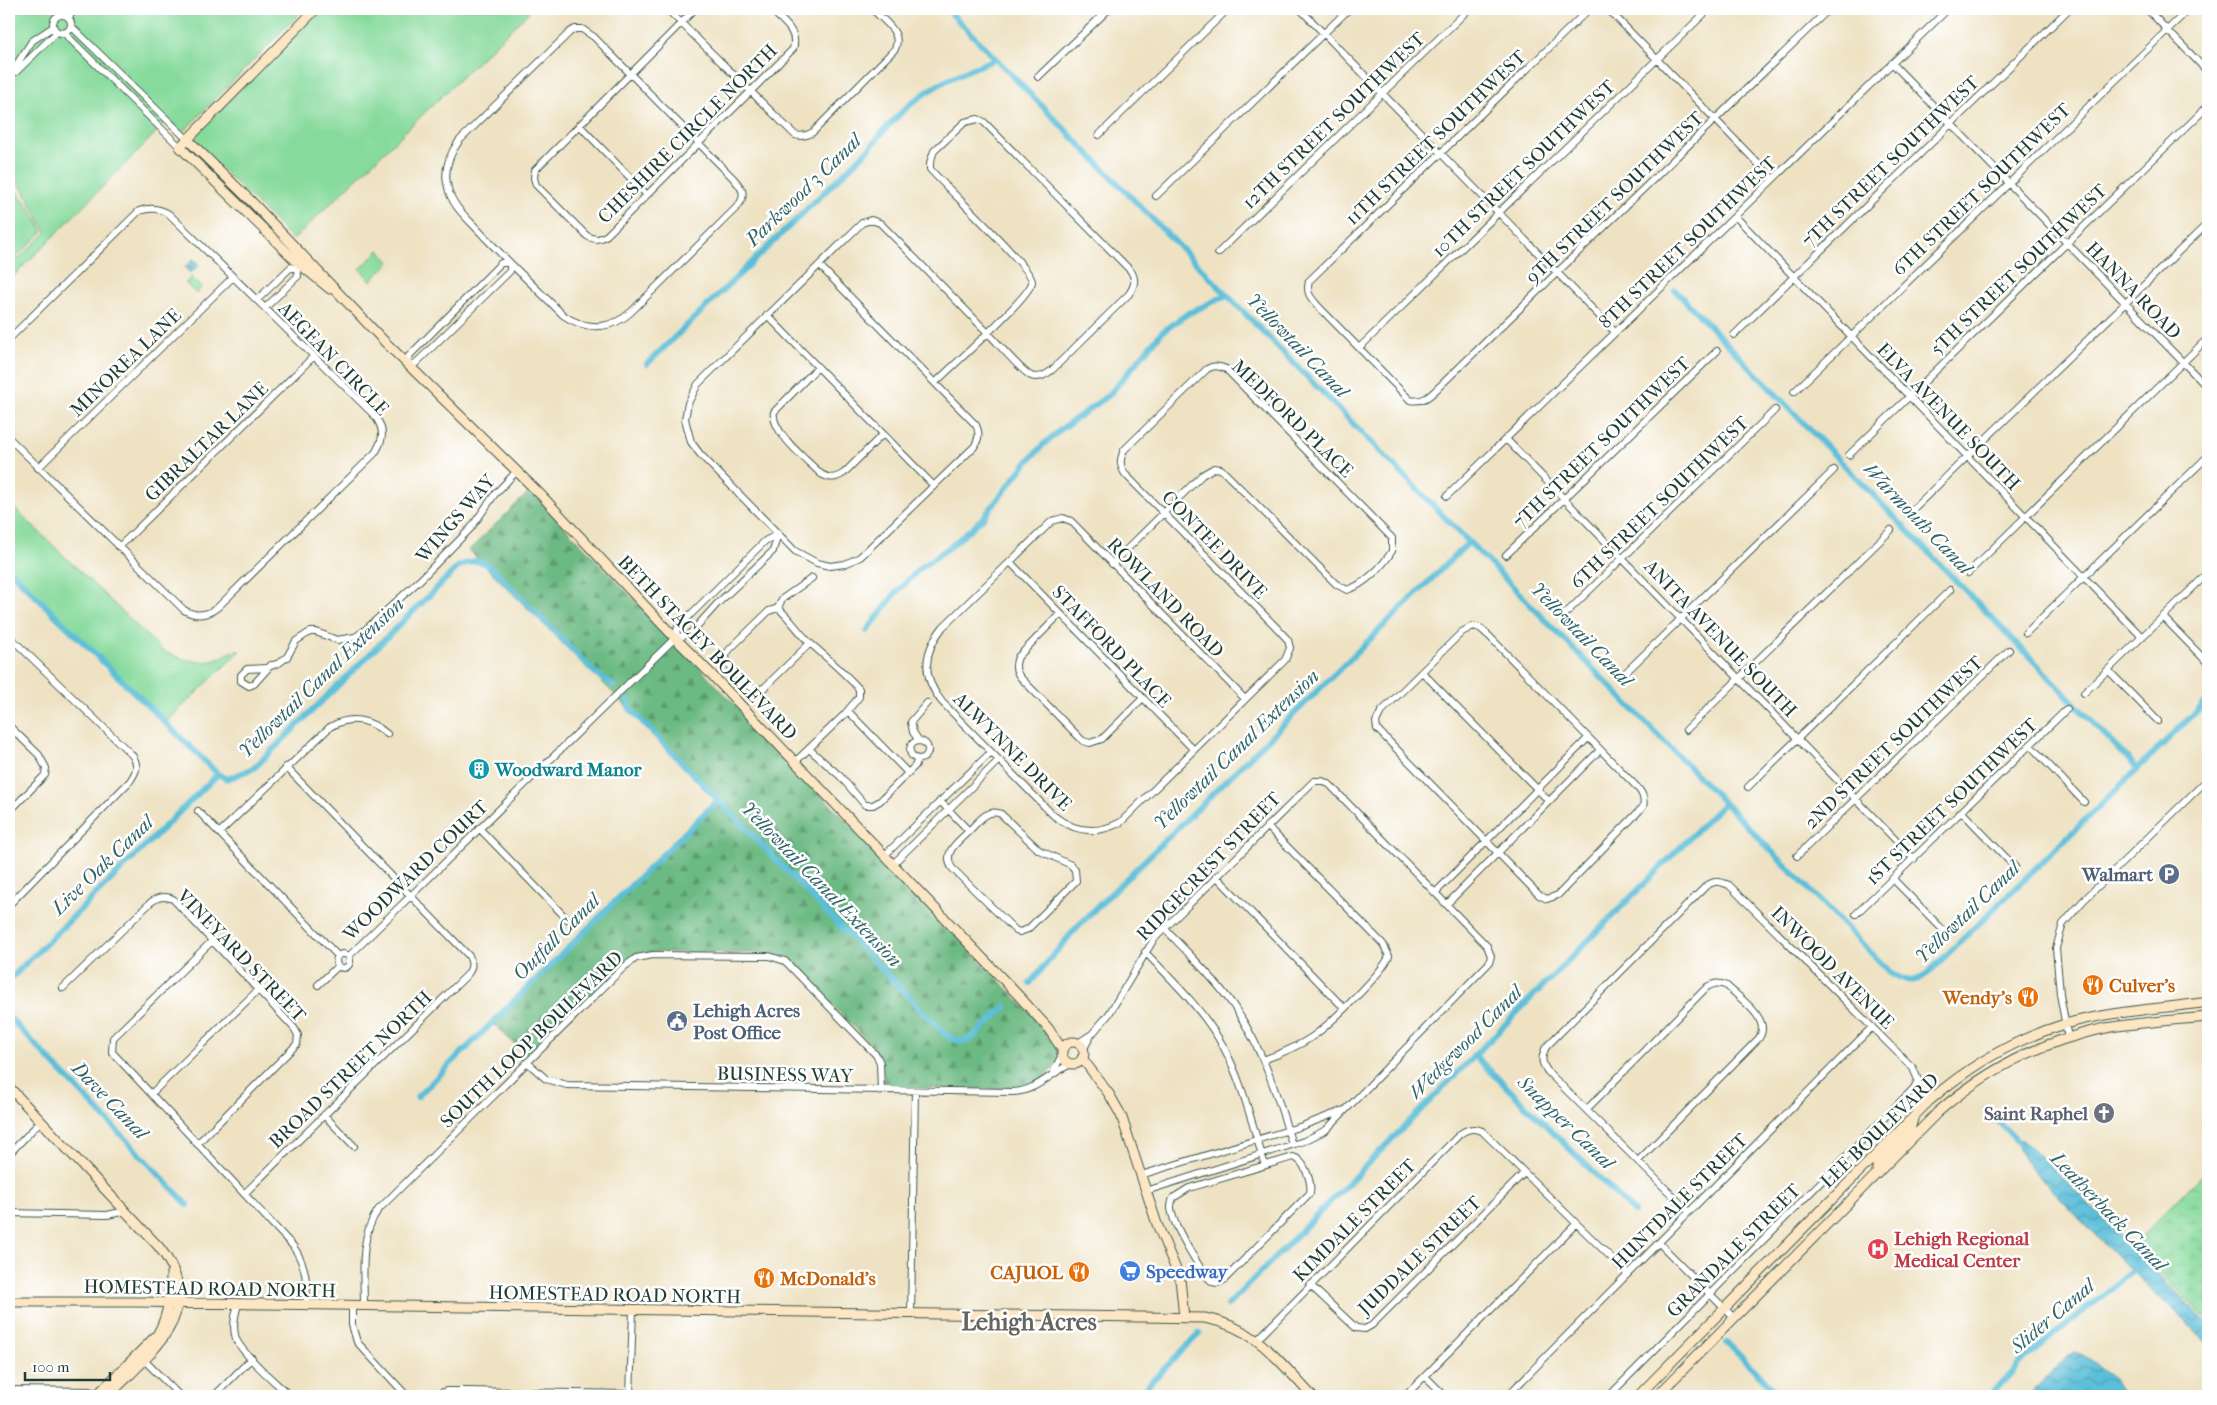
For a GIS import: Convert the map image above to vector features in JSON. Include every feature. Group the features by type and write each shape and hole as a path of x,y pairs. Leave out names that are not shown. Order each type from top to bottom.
{"main road":[{"path":"180,147 316,9"},
{"name":"BETH STACEY BOULEVARD","path":"188,139 254,203 339,295 517,471 1092,1073 1109,1094 1121,1115 1157,1224 1180,1279 1184,1317"},
{"name":"BETH STACEY BOULEVARD","path":"180,147 299,267 339,295"},
{"name":"LEE BOULEVARD","path":"1638,1396 1914,1116 1943,1089 1978,1064 2008,1047 2065,1024 2101,1016 2208,1002"},
{"name":"LEE BOULEVARD","path":"1657,1396 1938,1112 1980,1078 2017,1057 2068,1038 2107,1028 2208,1017"},
{"path":"9,1087 126,1211 161,1250 170,1266 175,1318 171,1327 158,1346 108,1396"},
{"path":"1877,1174 1877,1164 1910,1130 1914,1116"},
{"name":"HOMESTEAD ROAD NORTH","path":"9,1302 173,1302 1205,1318 1244,1330 1258,1340 1310,1396"},
{"path":"97,1395 157,1335 173,1302"},
{"path":"1646,1396 1648,1386"}],"street":[{"path":"68,17 76,9"},
{"path":"667,9 795,136 807,136 813,132 895,49 898,37 895,31 872,9"},
{"path":"647,195 579,125 695,9"},
{"name":"CHESHIRE CIRCLE NORTH","path":"579,125 539,164 535,170 534,178 536,185 543,193 587,236 601,239 793,49 796,41 790,29 770,9"},
{"path":"1038,77 1109,9"},
{"path":"1099,135 1228,9"},
{"path":"1300,9 1615,332"},
{"path":"1156,196 1348,9"},
{"name":"12TH STREET SOUTHWEST","path":"1218,253 1469,9"},
{"name":"11TH STREET SOUTHWEST","path":"1359,348 1318,306 1307,290 1309,281 1589,9"},
{"path":"1608,9 1773,179"},
{"name":"10TH STREET SOUTHWEST","path":"1359,348 1708,9"},
{"name":"9TH STREET SOUTHWEST","path":"1359,348 1405,396 1417,402 1426,399 1829,9"},
{"name":"8TH STREET SOUTHWEST","path":"1447,496 1948,9"},
{"name":"7TH STREET SOUTHWEST","path":"1734,335 2069,9"},
{"path":"2147,9 2208,72"},
{"name":"6TH STREET SOUTHWEST","path":"1794,392 2188,9"},
{"path":"180,147 58,30 53,20 57,15 63,14 68,17 71,26 188,139"},
{"path":"9,76 15,70 25,49 32,41 71,26"},
{"path":"575,29 582,29 588,32 630,74 742,188 744,195 740,203 632,311 621,320 607,325 592,326 569,319 510,263 456,207 447,188 447,166 451,154 459,141 575,29"},
{"path":"9,76 30,60 58,30"},
{"name":"HANNA ROAD","path":"1892,63 2208,388"},
{"name":"5TH STREET SOUTHWEST","path":"1849,455 2208,106"},
{"path":"819,265 935,383 976,424 979,431 978,441 974,447 860,557 845,564 823,565 809,560 795,551 778,534 700,454 691,442 685,425 688,403 698,384 768,315 819,265 862,223 870,220 880,223 987,332 1030,375 1036,377 1047,375 1130,294 1134,287 1135,279 1131,271 984,122 978,119 965,122 934,151 930,169 1031,274 1033,280 1030,290 987,332 935,383"},
{"name":"AEGEAN CIRCLE","path":"9,339 139,211 158,209 170,215 374,416 382,429 383,438 375,453 218,607 206,614 190,614 184,610 9,438"},
{"name":"ELVA AVENUE SOUTH","path":"1735,216 2142,637"},
{"path":"1908,514 2208,223"},
{"path":"501,263 510,263 510,271 415,364 409,364 408,357 501,263"},
{"path":"257,300 291,267 299,267 298,276 265,308"},
{"name":"MINOREA LANE","path":"38,468 233,277"},
{"path":"768,315 934,486"},
{"path":"1968,573 2208,338"},
{"name":"7TH STREET SOUTHWEST","path":"1506,555 1717,351"},
{"name":"GIBRALTAR LANE","path":"119,547 314,356"},
{"name":"MEDFORD PLACE","path":"1120,460 1124,450 1207,370 1212,366 1220,366 1226,369 1392,538 1392,551 1356,588 1347,590 1336,584 1221,469 1214,468 1202,475 1164,513"},
{"path":"818,367 774,412 775,424 797,450 822,474 828,478 836,478 883,434"},
{"name":"6TH STREET SOUTHWEST","path":"1564,615 1775,410"},
{"name":"ANITA AVENUE SOUTH","path":"1506,439 1914,858"},
{"path":"2026,633 2208,456"},
{"name":"CONTEE DRIVE","path":"1120,460 1125,474 1276,627 1288,640 1290,648"},
{"path":"1623,675 1834,470"},
{"name":"WINGS WAY","path":"271,666 247,669 241,675 241,681 249,686 254,684 271,666 287,657 296,641 303,635 316,632 337,640 347,640 355,637 376,622 471,528 495,494 517,471"},
{"path":"1112,564 1164,513"},
{"name":"ROWLAND ROAD","path":"1063,518 1071,521 1245,699"},
{"name":"ALWYNNE DRIVE","path":"1063,518 1052,521 943,627 934,638 928,656 928,677 935,693 1060,821 1073,828 1092,831 1108,828 1120,822 1284,660 1290,648"},
{"path":"1686,730 1891,530"},
{"path":"675,638 690,634 717,604 774,551 778,534"},
{"path":"675,638 678,627 765,541 778,534"},
{"name":"STAFFORD PLACE","path":"1010,562 1194,750"},
{"path":"2084,693 2208,572"},
{"path":"810,643 765,687 758,690 752,688 727,663 726,656 730,649 769,611 778,608 782,599 812,578"},
{"path":"1748,787 1950,590"},
{"path":"778,608 810,643 826,655 859,689 859,697 848,711 795,762"},
{"path":"1060,614 1018,657 1015,663 1016,672 1026,684 1078,736 1090,743 1102,739 1142,698"},
{"path":"2163,616 2208,663"},
{"path":"1473,626 1480,628 1642,793 1643,807 1558,895 1547,899 1539,895 1377,729 1376,722 1381,712 1422,672 1462,632 1473,626"},
{"path":"9,636 137,762 137,768 130,781 9,905"},
{"name":"WOODWARD COURT","path":"349,956 675,638"},
{"name":"2ND STREET SOUTHWEST","path":"1798,856 2009,650"},
{"path":"2108,670 2158,721"},
{"path":"1422,672 1549,801"},
{"path":"919,741 914,743 911,748 911,754 918,759 924,758 928,750 927,745 919,741 913,732 911,722 927,703"},
{"name":"1ST STREET SOUTHWEST","path":"1856,914 2067,710"},
{"path":"848,711 908,773"},
{"path":"219,833 321,734 339,722 359,720 374,724 387,734"},
{"path":"9,726 44,760 46,768 45,774 9,812"},
{"path":"1146,1191 1292,1145 1326,1130 1466,988 1489,963 1491,956 1487,946 1435,893 1588,738"},
{"path":"2030,745 2084,802"},
{"path":"809,749 840,776 865,805 873,805 880,801 915,766 918,759"},
{"path":"1446,904 1600,750"},
{"path":"885,855 991,752"},
{"path":"893,864 999,760"},
{"path":"286,767 410,896"},
{"path":"2068,1038 2056,948 2063,924 2083,901 2208,779"},
{"name":"RIDGECREST STREET","path":"1073,1053 1092,1034 1117,1003 1145,952 1164,928 1314,781 1322,781 1329,784 1435,893"},
{"path":"940,801 969,831"},
{"path":"198,811 338,956"},
{"path":"991,812 1001,814 1039,850 1071,865 1075,870 1076,881 1028,929 1020,932 1016,931 952,868 948,861 950,852 969,831 991,812"},
{"path":"1962,812 2016,867"},
{"path":"1263,1060 1290,1049 1313,1036 1344,1008 1387,963 1389,956 1387,949 1267,826"},
{"path":"479,828 566,919"},
{"path":"1216,876 1344,1008"},
{"path":"1893,879 1947,934"},
{"name":"INWOOD AVENUE","path":"1587,1110 1543,1065 1541,1058 1546,1047 1706,886 1712,882 1719,881 1729,885 1914,1068 1918,1080"},
{"name":"VINEYARD STREET","path":"63,988 154,899 165,896 173,899 294,1028 298,1035 297,1044 197,1144"},
{"name":"BROAD STREET NORTH","path":"244,1194 466,976 471,968 469,956 410,896"},
{"path":"1164,928 1226,997 1242,1019 1263,1060 1292,1145"},
{"path":"212,941 112,1040 112,1052 298,1254 306,1273 306,1305"},
{"path":"1145,952 1188,998 1217,1037 1237,1077 1265,1164"},
{"path":"342,954 349,956 350,963 348,967 338,966 336,962 338,956 342,954"},
{"name":"SOUTH LOOP BOULEVARD","path":"364,1306 366,1238 374,1216 386,1201 527,1062 624,967 636,958 653,955 769,956 778,958 790,965 872,1050 880,1063 881,1090"},
{"name":"WOODWARD COURT","path":"318,985 338,966"},
{"path":"1638,1161 1763,1033 1763,1026 1756,1014 1727,986 1721,983 1714,983 1707,987 1587,1110 1638,1161 1690,1212"},
{"path":"151,1094 258,990"},
{"name":"HUNTDALE STREET","path":"1507,1396 1872,1027"},
{"name":"BUSINESS WAY","path":"1046,1079 1058,1064 1073,1053"},
{"name":"BUSINESS WAY","path":"527,1062 546,1079 567,1085 1020,1092 1037,1086 1058,1070 1073,1053"},
{"name":"GRANDALE STREET","path":"1609,1396 1914,1088 1918,1080"},
{"path":"911,1314 915,1091"},
{"path":"1141,1175 1257,1140 1345,1109"},
{"path":"324,1115 354,1146"},
{"path":"9,1154 41,1121"},
{"name":"KIMDALE STREET","path":"1258,1340 1310,1285 1465,1130 1476,1128 1482,1131 1524,1173"},
{"path":"1293,1157 1302,1162 1311,1191 1220,1282 1215,1282 1208,1278 1181,1236 1172,1214 1170,1205 1172,1198 1188,1188 1293,1157"},
{"path":"1524,1173 1628,1274"},
{"name":"JUDDALE STREET","path":"1310,1285 1356,1328 1364,1329 1372,1325 1524,1173"},
{"path":"1185,1178 1188,1188"},
{"path":"9,1213 107,1214 126,1211"},
{"path":"1405,1396 1576,1224"},
{"path":"1659,1243 1734,1318"},
{"path":"238,1304 235,1317 236,1338 252,1358 290,1396"},
{"path":"352,1306 352,1325 357,1342 407,1396"},
{"path":"432,1396 454,1391 630,1395 633,1310"},
{"path":"214,1396 252,1358"},
{"path":"144,1360 180,1396"},
{"path":"1425,1376 1445,1396"},
{"path":"9,1390 89,1391 97,1395"}],"green space":[{"path":"9,9 304,9 182,133 167,119 152,137 9,281 9,268 46,232 25,193 9,171"},
{"path":"320,9 532,9 293,240 192,139"},
{"path":"9,183 28,205 43,231 9,264"},
{"path":"379,250 390,262 371,281 360,269"},
{"path":"192,277 202,287 196,294 185,283"},
{"path":"530,491 1044,1027 1059,1050 1061,1060 1040,1081 1020,1089 884,1088 883,1063 874,1048 792,963 778,955 769,953 653,952 635,956 528,1057 493,1023 718,803 617,697 469,550"},
{"path":"9,503 163,651 183,658 204,662 218,659 231,652 240,651 164,724 9,573"},
{"path":"2208,1169 2208,1321 2133,1245"}],"water":[{"path":"194,259 199,265 190,273 185,267"},
{"path":"2021,1139 2048,1163 2208,1324 2208,1344 2089,1229 2032,1169 2024,1159 2018,1146"},
{"path":"2075,1352 2089,1359 2103,1370 2115,1383 2123,1396 2028,1396 2068,1355"}],"waterway":[{"name":"Yellowtail Canal","path":"947,9 1896,976 1913,981 1927,974 2208,700"},
{"path":"1922,9 1928,15"},
{"name":"Parkwood 3 Canal","path":"647,364 870,148 911,104 957,75 996,59"},
{"name":"Warmouth Canal","path":"1675,290 2138,769"},
{"path":"867,631 895,594 919,569 950,547 983,518 1043,445 1060,430 1109,395 1162,332 1187,314 1227,295"},
{"name":"Yellowtail Canal Extension","path":"1030,983 1077,927 1469,542"},
{"name":"Yellowtail Canal Extension","path":"9,570 218,774 227,779 254,768 458,567 475,561 479,561 492,568 594,672 613,685"},
{"name":"Yellowtail Canal Extension","path":"628,700 630,709 945,1034 957,1040 970,1040 1006,1006"},
{"name":"Live Oak Canal","path":"9,980 218,774"},
{"name":"Outfall Canal","path":"417,1097 718,800"},
{"name":"Wedgewood Canal","path":"1228,1305 1724,803"},
{"name":"Dave Canal","path":"9,1017 188,1205"},
{"name":"Snapper Canal","path":"1474,1055 1634,1212"},
{"name":"Leatherback Canal","path":"1986,1109 2024,1148"},
{"name":"Slider Canal","path":"1990,1396 2024,1359 2139,1266"},
{"name":"Wedgewood Canal","path":"1137,1396 1200,1333"},
{"path":"1727,1343 1781,1396"}],"place":[{"name":"Woodward Manor","path":"479,769"},
{"name":"Walmart","path":"2169,874"},
{"name":"Culver's","path":"2093,985"},
{"name":"Wendy's","path":"2028,997"},
{"name":"Lehigh Acres Post Office","path":"677,1021"},
{"name":"Saint Raphel","path":"2104,1113"},
{"name":"Lehigh Regional Medical Center","path":"1878,1249"},
{"name":"Speedway","path":"1130,1271"},
{"name":"CAJUOL","path":"1079,1272"},
{"name":"McDonald's","path":"764,1278"}],"district":[{"name":"Lehigh Acres","path":"1029,1322"}]}
